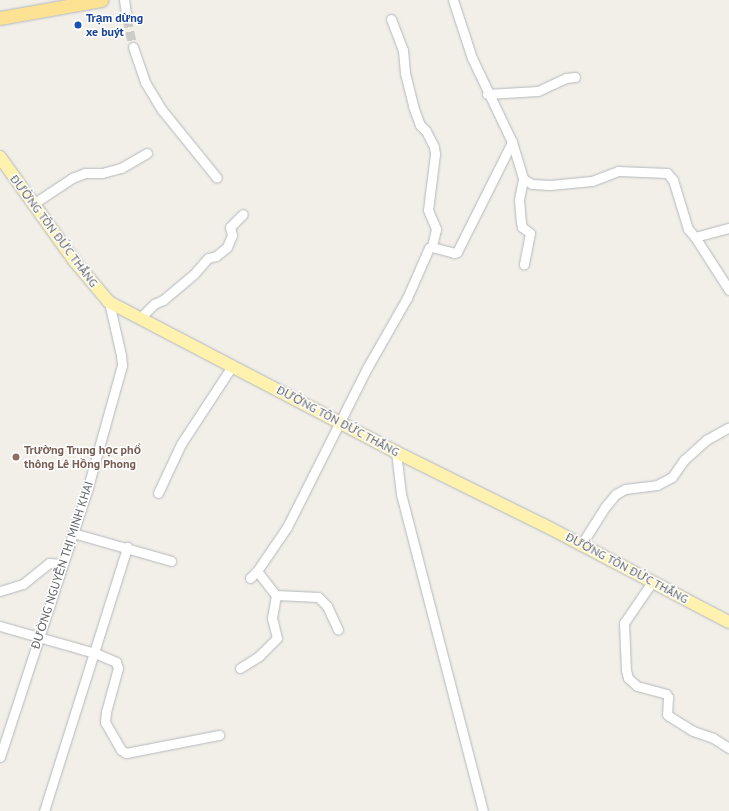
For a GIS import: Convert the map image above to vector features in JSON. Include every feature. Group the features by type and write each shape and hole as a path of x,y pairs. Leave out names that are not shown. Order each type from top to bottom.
{"highway":[{"path":"0,18 101,0"}],"main road":[{"name":"ĐƯỜNG TÔN ĐỨC THẮNG","path":"0,157 76,263 109,302 396,452 581,545 729,622"}],"street":[{"path":"124,0 127,18"},
{"path":"453,0 472,58 487,94 512,142 523,179 519,200 520,222 522,227 530,233 524,264"},
{"path":"338,630 327,606 318,597 276,595 254,574 287,527 367,368 407,298 430,248 432,247 436,229 428,210 435,154 434,147 426,132 420,125 413,106 405,73 403,50 391,19"},
{"path":"133,48 145,82 162,110 217,178"},
{"path":"487,94 538,90 566,78 574,77"},
{"path":"432,247 454,253 457,252 512,142"},
{"path":"33,204 72,178 85,173 102,173 121,168 147,153"},
{"path":"523,179 532,184 550,185 592,181 618,171 667,173 673,180 688,228 729,290"},
{"path":"140,318 154,304 163,300 194,274 208,258 216,256 227,247 231,240 230,227 244,214"},
{"path":"695,237 729,228"},
{"name":"ĐƯỜNG NGUYỄN THỊ MINH KHAI","path":"0,757 3,732 39,637 88,487 122,365 122,355 109,302"},
{"path":"158,493 182,444 232,366"},
{"path":"581,545 605,507 616,494 625,490 657,485 672,477 684,460 706,440 729,427"},
{"path":"396,452 401,494 483,811"},
{"path":"73,533 127,547 171,561"},
{"path":"44,811 95,653 127,547"},
{"path":"0,591 23,584 49,563 63,564"},
{"path":"652,582 624,623 626,670 628,678 637,686 666,694 667,714 669,716 692,731 713,738 729,748"},
{"path":"240,668 259,656 277,638 272,618 276,595"},
{"path":"0,626 95,653 116,662 118,668 106,712 106,722 121,750 126,753 219,735"}],"tunnel":[{"path":"127,18 133,47"}],"place":[{"name":"Trạm dừng xe buýt","path":"78,25"},
{"name":"Trường Trung học phổ thông Lê Hồng Phong","path":"16,457"}]}
